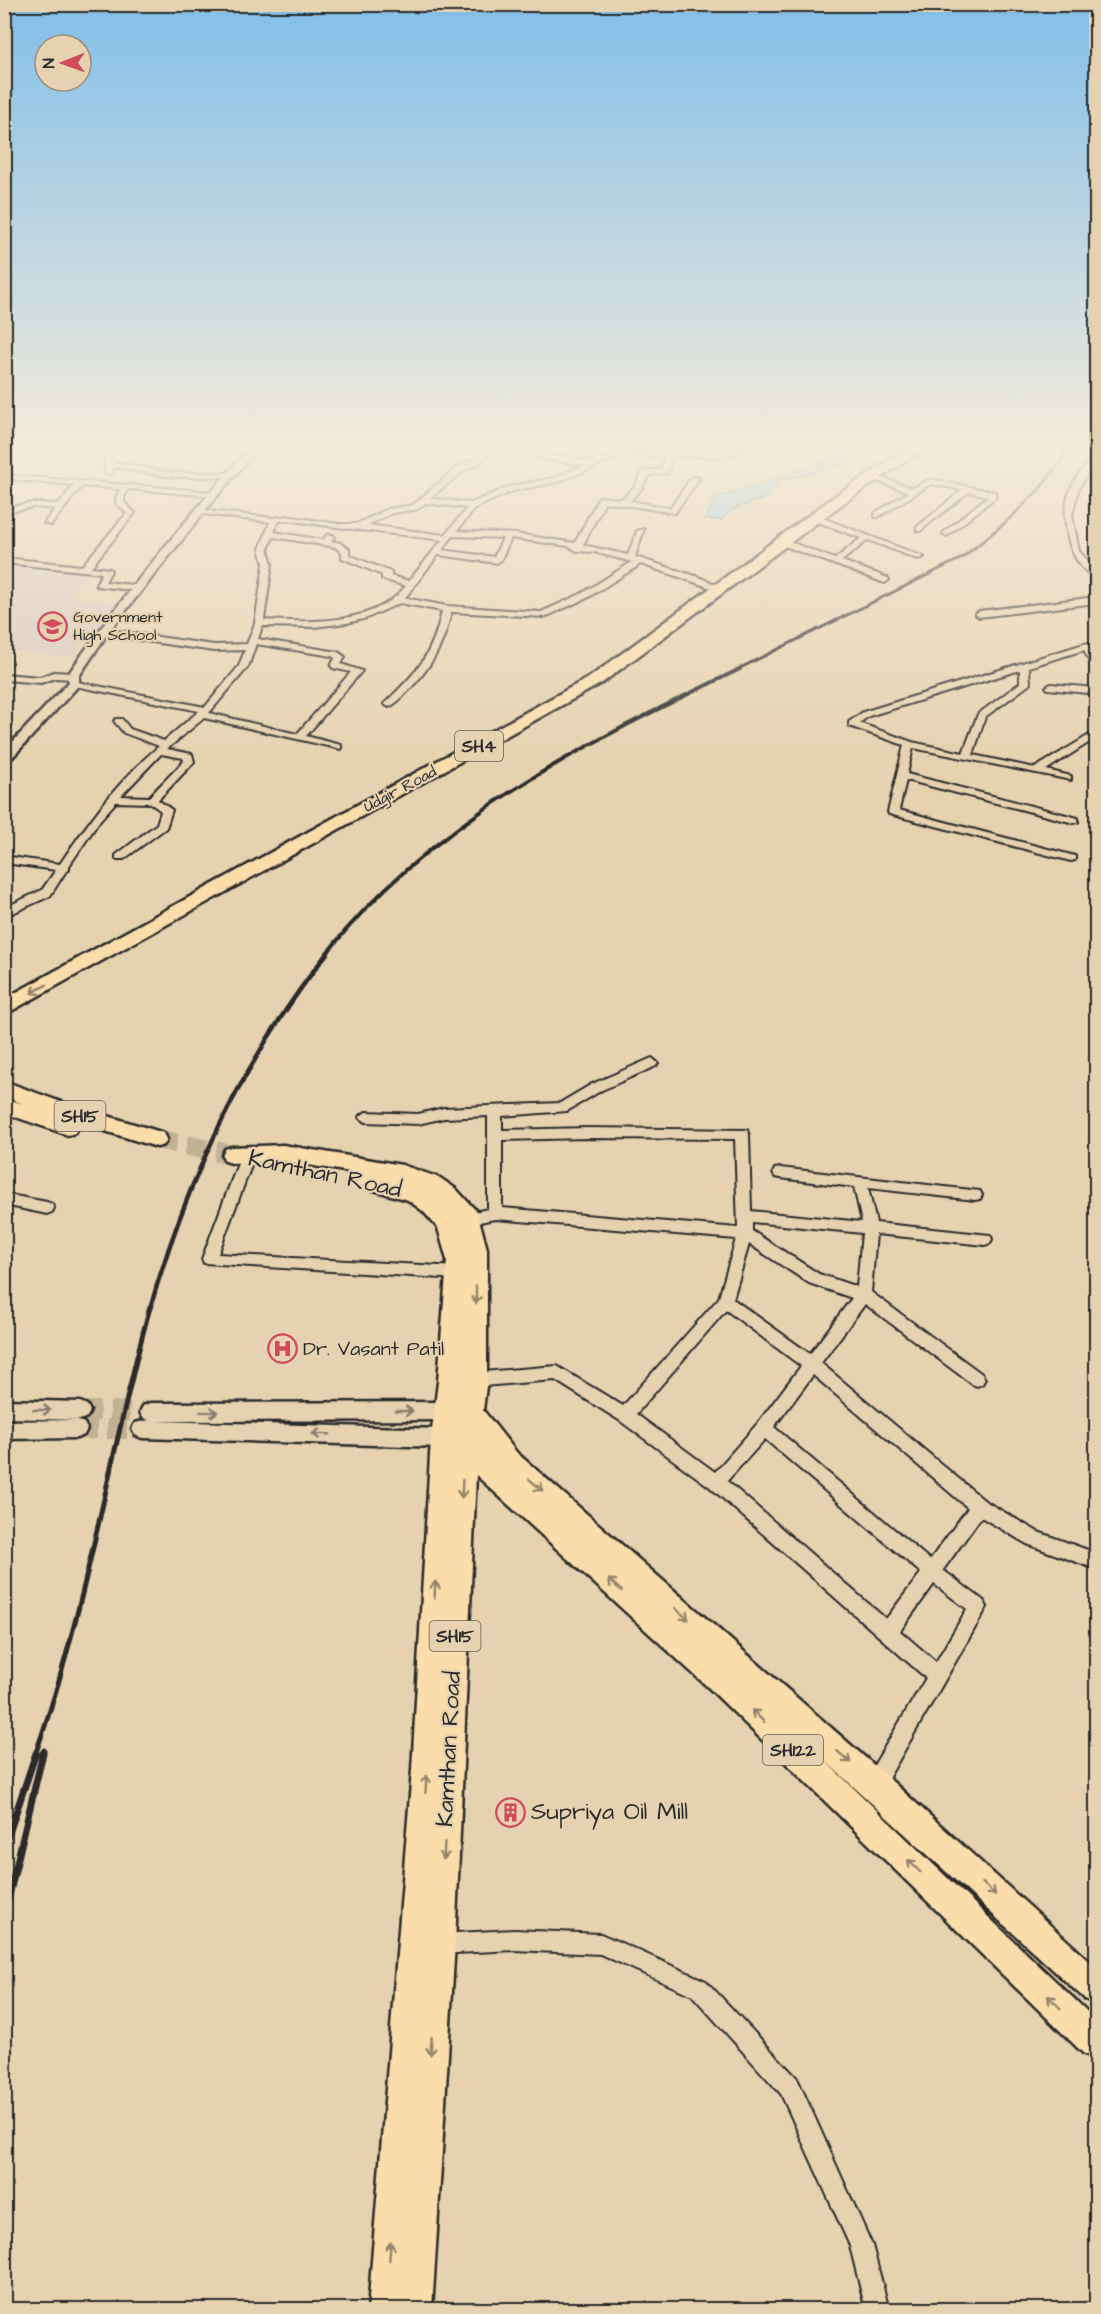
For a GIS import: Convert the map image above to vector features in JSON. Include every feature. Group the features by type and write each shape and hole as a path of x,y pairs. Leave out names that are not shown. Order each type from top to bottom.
{"highway":[{"name":"Udgir Road","path":"4,1008 596,680 759,552"},
{"name":"Udgir Road","path":"4,993 528,709 586,675 767,552"}],"main road":[{"name":"SH15","path":"4,1088 55,1108 157,1139 110,1138 52,1123 4,1105"},
{"name":"Kamthan Road","path":"247,1158 377,1181 415,1194 431,1205 448,1224 473,1230"},
{"name":"Kamthan Road","path":"463,1381 458,1260 473,1230"},
{"name":"Kamthan Road","path":"414,2310 427,1945 427,1770 461,1434 473,1230"},
{"path":"461,1434 508,1461 874,1784 1096,1988"},
{"name":"SH122","path":"461,1434 495,1478 720,1679 1096,2042"},
{"name":"Kamthan Road","path":"386,2310 427,1945"}],"street":[{"path":"85,568 98,552"},
{"path":"4,759 74,679 103,632 169,552"},
{"path":"4,913 46,893 65,868 96,818 163,748 204,712 243,667 259,623 268,564 265,552"},
{"path":"346,552 345,556 388,574 385,577 410,584"},
{"path":"259,623 307,625 349,622 399,600 436,552 497,560 501,552"},
{"path":"596,552 634,560 714,586"},
{"path":"399,600 447,609 542,615 585,596 634,560 636,552"},
{"path":"809,552 885,580"},
{"path":"836,562 848,552"},
{"path":"907,552 920,557"},
{"path":"1076,552 1095,572"},
{"path":"4,560 107,571 100,584 139,588"},
{"path":"979,614 1096,600"},
{"path":"389,704 429,664 441,639 447,609"},
{"path":"103,632 214,648 251,644 335,654 340,657 336,666 357,672 299,738"},
{"path":"1067,778 909,744 852,724 866,714 1092,646 1096,665"},
{"path":"967,756 981,716 1025,684 1024,665"},
{"path":"4,677 41,681 54,675 74,679 337,747"},
{"path":"1051,687 1096,691"},
{"path":"119,721 127,731 189,758 189,762 152,800"},
{"path":"1038,771 1096,734"},
{"path":"909,744 893,812 1071,858"},
{"path":"901,776 1074,820"},
{"path":"113,799 152,800 167,810 162,826 120,856"},
{"path":"4,859 65,868"},
{"path":"366,1117 418,1119 436,1114 562,1108 597,1087 652,1064"},
{"path":"495,1110 495,1135 473,1230 745,1234 814,1279 862,1295 977,1379"},
{"path":"495,1135 742,1134 745,1234 725,1301 625,1415"},
{"path":"247,1158 209,1259 458,1273"},
{"path":"780,1173 975,1195"},
{"path":"716,1482 764,1428 862,1295 870,1228 860,1182"},
{"path":"4,1200 47,1208"},
{"path":"744,1216 985,1239"},
{"path":"725,1301 811,1364 979,1506 1033,1538 1096,1561"},
{"path":"463,1381 557,1373 625,1415 716,1482 938,1676"},
{"path":"4,1409 78,1420 4,1430"},
{"path":"461,1434 146,1420 461,1434"},
{"path":"764,1428 932,1572 978,1607 874,1784"},
{"path":"888,1632 979,1506"},
{"path":"427,1945 514,1940 601,1944 699,1988 789,2086 861,2245 878,2310"}],"shaded area":[{"name":"Government High School","path":"5,564 88,574 68,597 121,603 69,658 5,649"}],"tunnel":[{"path":"157,1139 232,1155"},
{"path":"80,1411 150,1412"},
{"path":"77,1429 142,1429"}],"railway":[{"path":"736,670 962,558 969,552"},
{"path":"327,953 368,906 414,863 464,824 516,788 627,725 740,669"},
{"path":"150,1309 182,1213 221,1122 270,1034 328,952"},
{"path":"35,1755 69,1644 150,1307"},
{"path":"43,1755 44,1750"},
{"path":"4,1848 36,1753"},
{"path":"4,1917 43,1753"}],"place":[{"name":"Government High School","path":"52,626"},
{"name":"Dr. Vasant Patil","path":"282,1349"},
{"name":"Supriya Oil Mill","path":"510,1812"}]}
